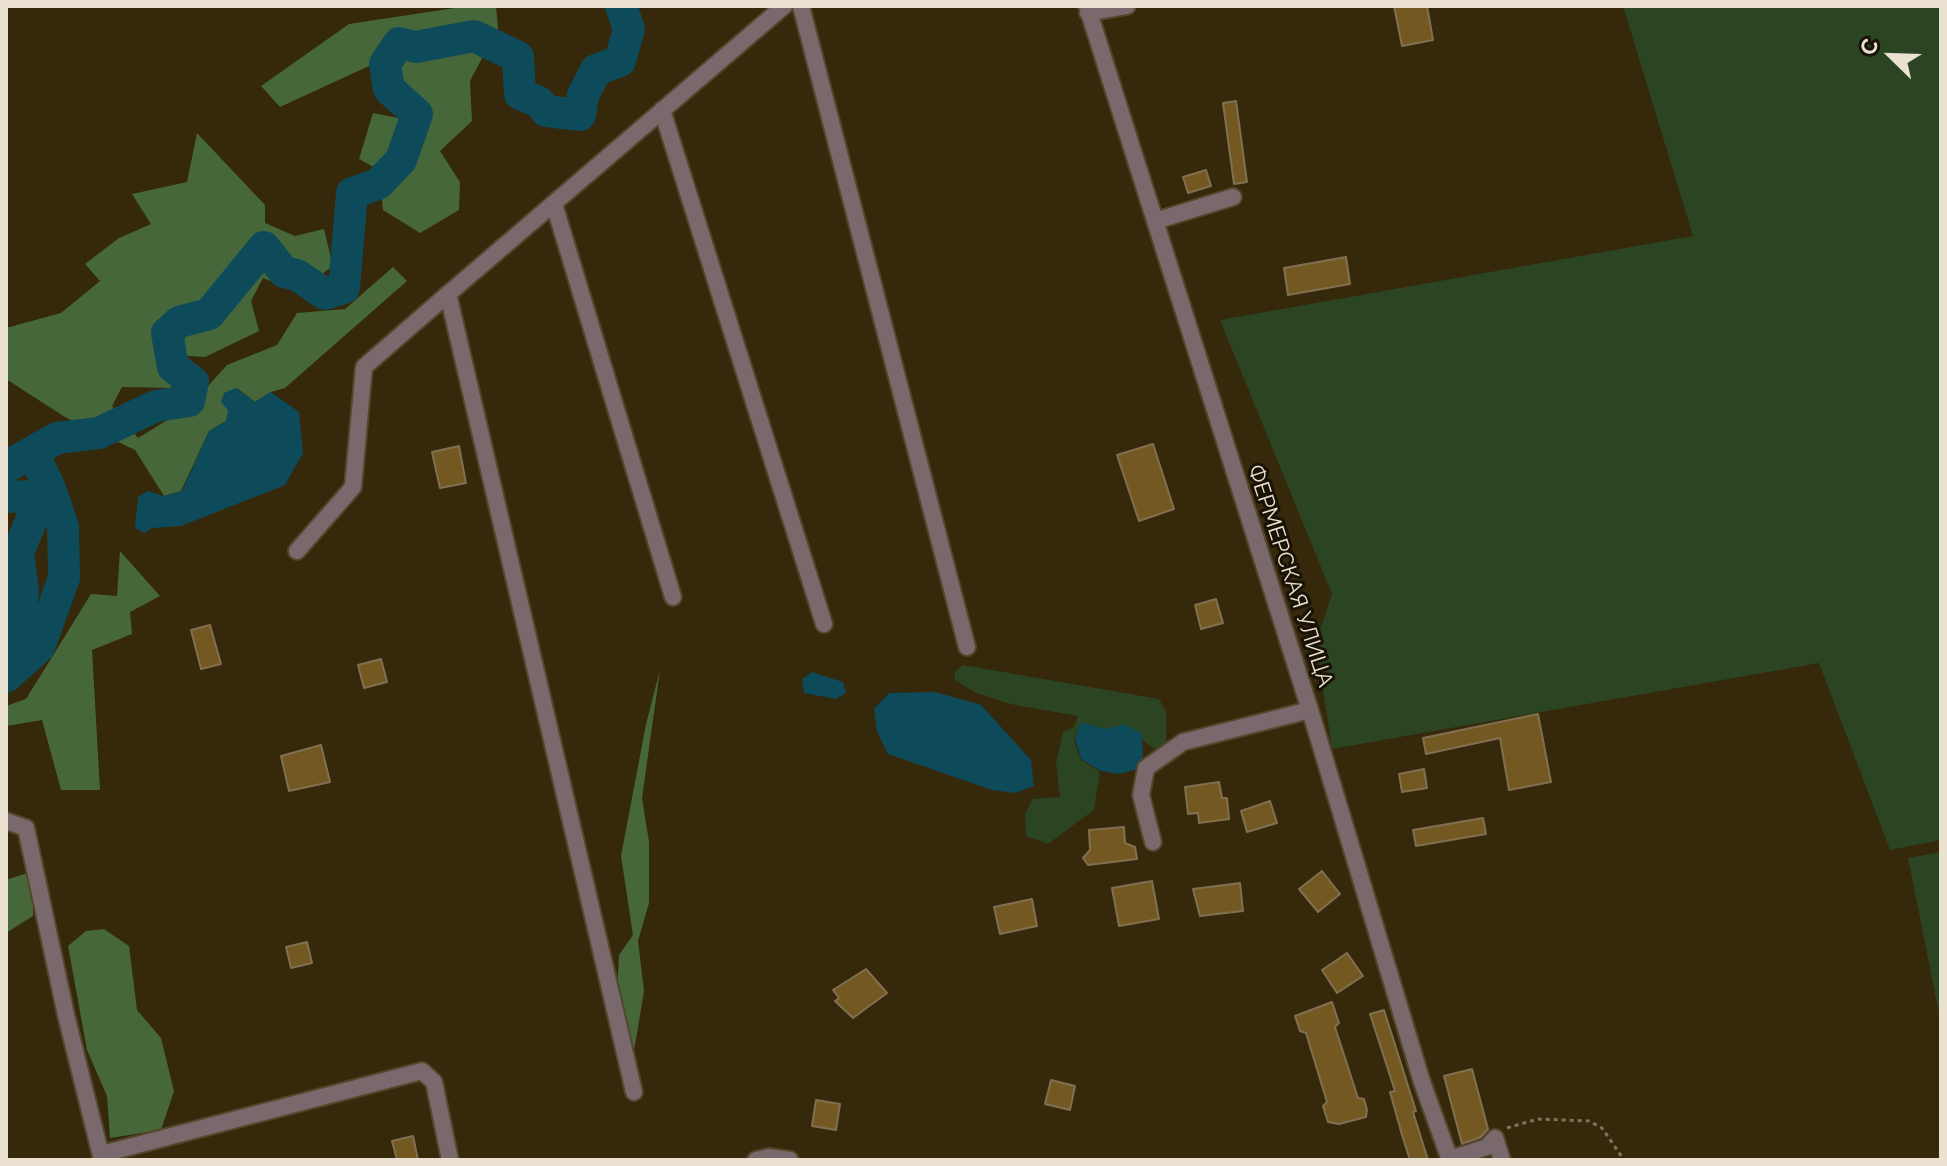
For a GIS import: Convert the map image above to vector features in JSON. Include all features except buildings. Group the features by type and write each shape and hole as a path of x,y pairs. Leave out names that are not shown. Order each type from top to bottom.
{"street":[{"path":"297,551 353,487 364,367 784,6"},
{"path":"801,6 967,647"},
{"path":"1088,10 1127,6"},
{"name":"ФЕРМЕРСКАЯ УЛИЦА","path":"1088,10 1310,710 1418,1068 1450,1160"},
{"path":"662,110 824,624"},
{"path":"1155,221 1233,197"},
{"path":"554,204 673,597"},
{"path":"448,294 634,1092"},
{"path":"1153,842 1141,795 1146,768 1183,742 1310,710"},
{"path":"6,821 26,828 69,1029 102,1157 422,1071 434,1082 450,1160"},
{"path":"1450,1160 1487,1147 1495,1138"},
{"path":"1495,1138 1502,1160"},
{"path":"756,1160 790,1160"}],"path":[{"path":"1495,1138 1516,1124 1574,1118 1602,1128 1624,1160"}],"green space":[{"path":"468,6 496,6 498,28 470,81 472,121 440,151 460,182 459,210 420,233 383,210 379,170 359,159 373,113 398,118 369,66 280,107 261,86 349,24"},
{"path":"1623,6 1941,6 1941,840 1890,850 1819,663 1332,749 1316,642 1332,594 1220,320 1693,236"},
{"path":"197,133 265,205 265,223 295,236 324,229 333,266 297,292 263,278 251,301 259,331 205,357 158,354 172,388 122,387 112,406 138,438 190,406 227,365 277,345 297,313 345,309 393,267 407,281 285,388 255,402 237,388 226,421 209,431 181,491 164,496 135,450 65,417 6,379 6,328 61,313 100,281 85,264 119,238 151,224 132,194 187,182"},
{"path":"120,551 160,596 130,612 132,634 92,650 100,790 61,790 42,720 6,726 6,706 26,699 91,594 117,596"},
{"path":"963,665 1159,699 1166,712 1166,747 1154,749 1125,725 1106,729 1081,722 1074,739 1080,759 1100,772 1094,810 1048,844 1026,836 1025,814 1033,799 1060,797 1056,762 1063,732 1074,727 1078,716 1010,704 974,692 955,680 955,672"},
{"path":"660,670 642,798 649,842 649,903 638,941 644,991 634,1051 620,1053 614,1050 619,955 633,935 621,856 646,724"},
{"path":"1941,852 1941,1024 1908,858"},
{"path":"33,871 33,916 6,933 6,880"},
{"path":"104,929 129,946 137,1010 161,1038 174,1091 161,1130 110,1138 107,1096 87,1050 68,946 86,931"}],"water":[{"path":"236,388 255,402 271,392 299,412 303,453 285,485 181,526 152,528 145,533 135,528 138,497 148,491 164,496 182,491 209,431 226,421 228,410 221,402 224,393"},
{"path":"812,672 843,682 846,693 836,699 804,693 802,679"},
{"path":"935,692 981,705 1031,760 1034,786 1015,793 992,790 888,754 877,731 874,709 889,693"},
{"path":"1081,722 1106,729 1125,724 1142,734 1143,756 1138,769 1119,774 1101,771 1081,759 1075,738"}],"waterway":[{"path":"6,467 57,438 99,433 156,406 189,401 193,382 173,367 167,333 179,322 209,314 264,247 284,272 297,275 325,294 344,288 352,193 378,184 401,160 417,114 389,89 385,64 399,43 416,47 474,36 518,57 520,94 539,102 546,111 580,115 583,95 596,70 620,61 629,29 621,6"},
{"path":"6,677 39,647 64,578 63,527 49,486 33,454"},
{"path":"6,497 33,496 32,518 18,553 23,591 17,632 6,641"}]}
